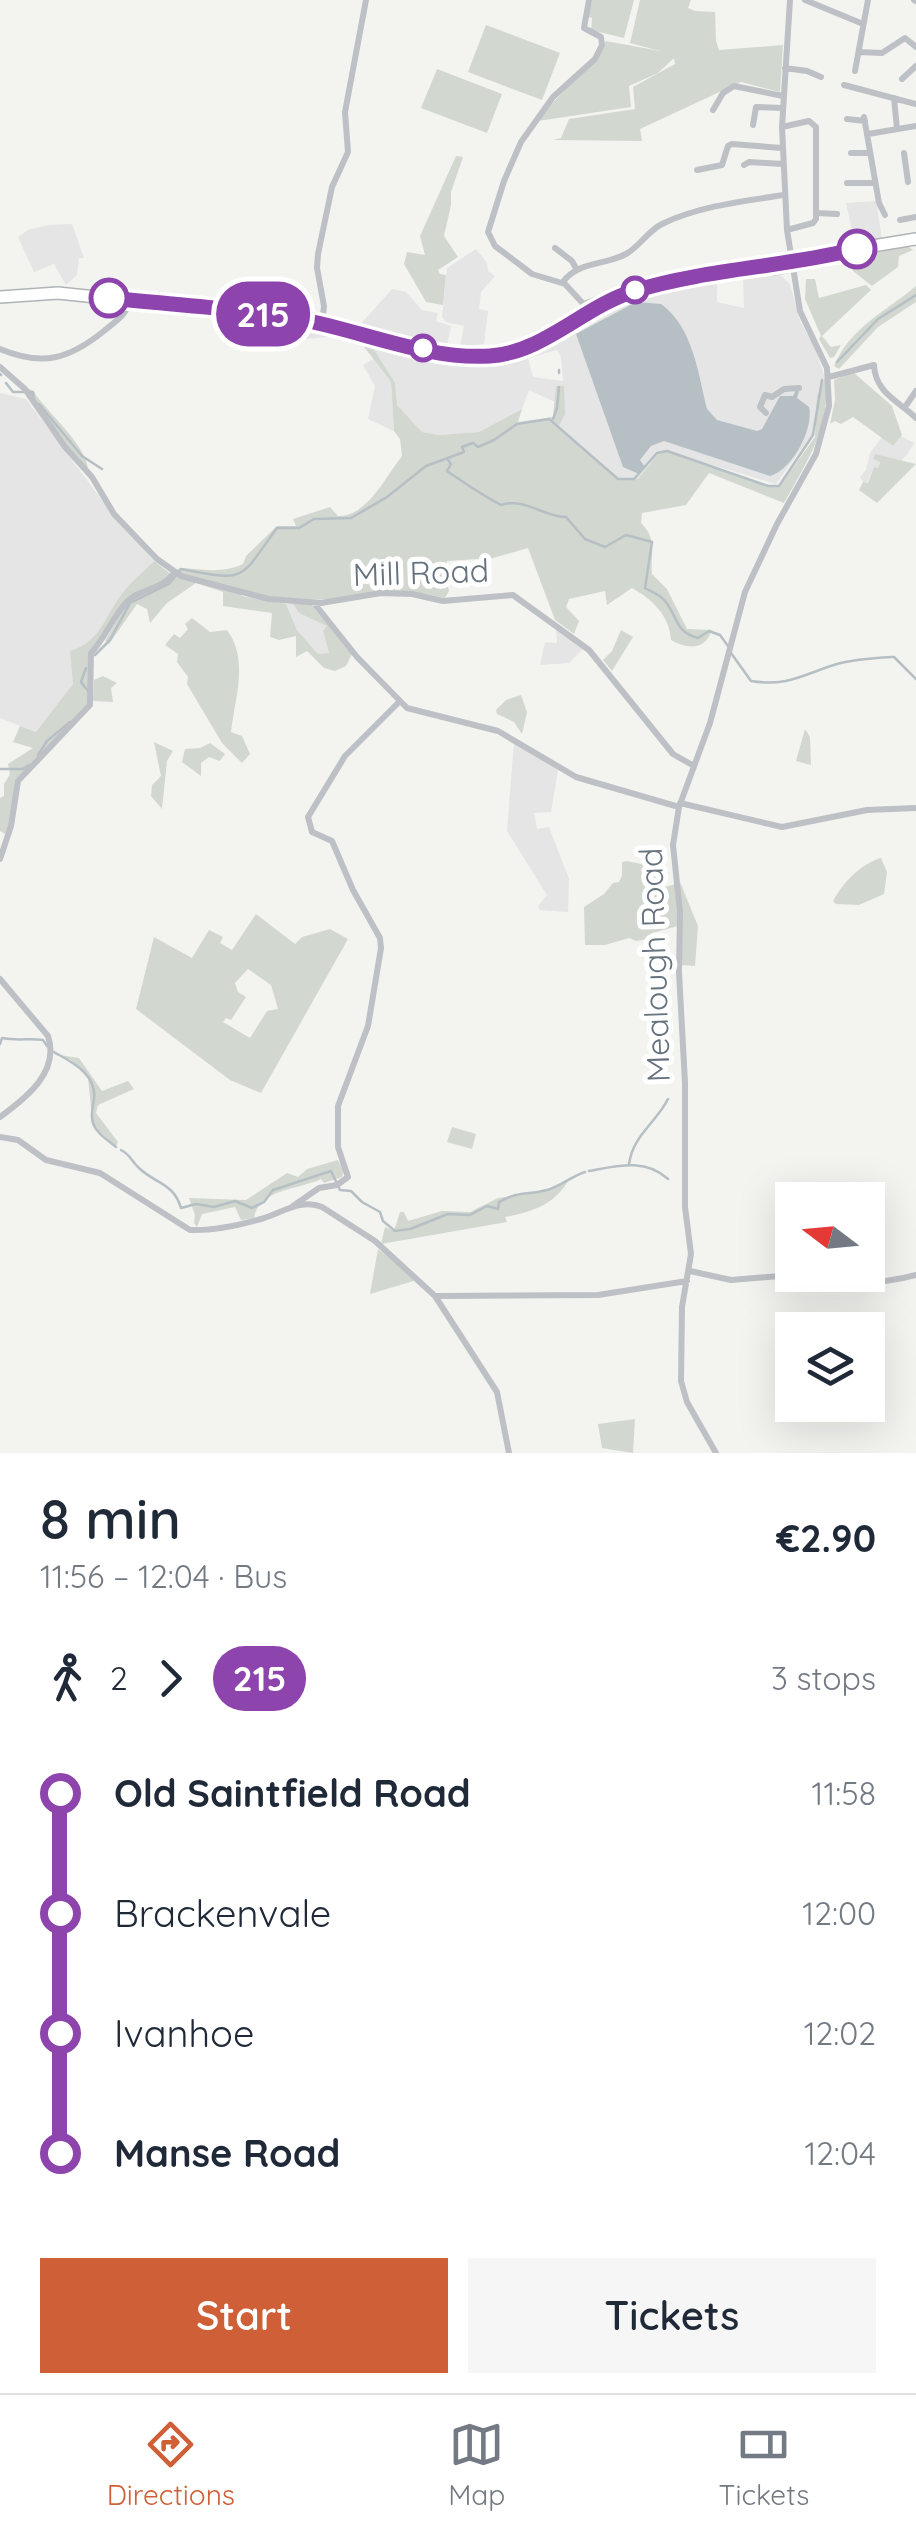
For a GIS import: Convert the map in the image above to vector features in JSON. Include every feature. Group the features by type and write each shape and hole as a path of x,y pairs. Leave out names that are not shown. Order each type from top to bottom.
{"highway":[{"path":"724,272 775,269 916,239"},
{"path":"792,263 810,264 840,253"},
{"path":"0,298 46,293 251,313 476,356 526,348 587,307 627,293 758,265 824,260"},
{"path":"795,282 810,264"},
{"path":"322,324 328,322 476,356"},
{"path":"364,330 406,344"}],"street":[{"path":"322,324 324,306 318,254 332,187 348,152 345,112 366,0"},
{"path":"587,307 563,282 532,274 492,244 488,232 522,141 553,97 595,59 602,44 601,38 584,28 589,0"},
{"name":"Mealough Road","path":"716,1453 691,1412 680,1381 682,1307 690,1271 678,972 680,912 673,845 680,805 748,581 820,444 829,406 829,377 824,357 802,315 787,230 782,127 790,0"},
{"path":"805,0 864,24"},
{"path":"855,70 868,0"},
{"path":"855,57 882,53 905,38 916,47"},
{"path":"902,79 916,66"},
{"path":"785,68 821,77"},
{"path":"844,85 916,104"},
{"path":"712,110 723,93 734,86 784,96"},
{"path":"894,98 897,129"},
{"path":"753,126 756,107 783,108"},
{"path":"847,119 864,119 885,215"},
{"path":"782,127 809,121 816,126 814,223 787,230"},
{"path":"868,134 916,126"},
{"path":"696,170 722,165 732,144 782,148"},
{"path":"851,153 870,153"},
{"path":"904,153 910,178"},
{"path":"744,164 782,164"},
{"path":"847,184 876,182"},
{"path":"563,282 569,273 628,252 668,222 724,204 784,196"},
{"path":"816,213 837,214"},
{"path":"554,248 572,260 577,270"},
{"path":"775,269 795,282"},
{"path":"0,349 27,358 68,355 125,314 129,300"},
{"path":"829,377 874,365 876,381 883,390 916,418"},
{"name":"Mill Road","path":"0,367 28,394 65,447 92,477 114,514 177,575 269,600 314,603 381,593 443,601 513,595 589,650 673,754 694,766"},
{"path":"0,381 9,376"},
{"path":"766,413 760,407 765,396 798,388"},
{"path":"904,407 916,391"},
{"path":"0,859 11,826 18,781 90,705 91,653 126,602 177,575"},
{"path":"314,603 399,702 420,713 498,731 576,777 782,828 868,810 916,808"},
{"path":"292,1207 319,1188 339,1184 348,1176 338,1147 338,1106 368,1026 381,942 332,841 312,832 308,821 345,756 399,702"},
{"path":"0,979 48,1036 52,1047 47,1071 24,1099 0,1118"},
{"path":"0,1137 18,1140 46,1160 100,1173 190,1230 250,1222 313,1203 322,1207 375,1241 435,1296 497,1392 509,1453"},
{"path":"690,1271 731,1280 775,1276"},
{"path":"885,1282 916,1276"},
{"path":"435,1296 598,1295 687,1281"}],"shaded area":[{"path":"592,0 634,0 624,38 591,30 592,18 588,17"},
{"path":"640,0 691,0 688,8 715,12 719,50 783,45 780,92 741,82 640,129 642,141 553,140 561,138 569,119 635,109 633,87 675,64 674,58 658,73 629,86 631,107 538,121 606,41 660,51 630,43"},
{"path":"486,25 560,53 542,100 468,72"},
{"path":"437,69 502,94 487,133 421,108"},
{"path":"456,156 463,157 451,192 444,236 458,257 438,270 446,275 443,305 426,302 404,264 407,252 425,255 420,236"},
{"path":"876,201 882,239 855,244 846,203"},
{"path":"72,224 84,258 79,258 77,275 66,285 54,264 34,272 18,237 48,225"},
{"path":"906,245 916,252 899,256 898,267 872,286 853,271 850,263 855,255"},
{"path":"476,249 495,276 481,292 479,309 488,311 484,344 460,347 464,326 446,322 442,317 447,268"},
{"path":"778,273 790,284 800,321 825,378 817,396 813,433 776,484 712,465 689,497 642,513 639,533 619,533 547,417 553,417 555,402 529,390 522,409 479,432 422,432 397,405 393,383 368,340 440,359 507,358 540,346 608,306 643,293 717,277 717,302 744,308 743,275","holes":["557,350 563,381 533,377 528,358"]},
{"path":"806,279 815,279 819,298 866,285 871,290 822,336 831,347 841,345 834,357 830,358 819,339 805,299"},
{"path":"916,286 916,302 878,327 839,369 834,366 859,330"},
{"path":"392,289 406,292 422,310 438,313 436,321 451,326 447,345 359,326"},
{"path":"636,302 661,304 680,325 693,352 707,409 717,420 757,431 762,429 780,396 793,396 799,391 797,398 809,407 810,416 800,448 786,466 770,476 664,441 651,446 640,460 645,467 639,474 623,467 576,334"},
{"path":"287,323 340,332 338,336 286,341"},
{"path":"358,339 368,340 395,383 397,405 422,432 479,432 522,409 518,422 553,417 556,386 564,386 565,414 559,426 549,421 618,480 638,479 658,454 667,452 768,487 779,487 815,437 817,396 825,378 825,412 815,444 784,503 709,473 686,505 642,513 641,523 651,541 652,574 667,589 687,629 712,630 700,645 690,647 671,640 659,609 632,588 607,605 605,591 569,599 566,607 579,621 574,634 555,620 528,548 493,558 447,561 444,571 449,591 445,598 398,592 306,600 240,592 242,596 286,604 297,630 318,654 329,653 323,631 327,626 299,613 293,604 311,604 352,654 346,666 335,671 324,668 307,651 296,657 296,636 279,640 270,637 272,613 223,606 223,592 196,583 167,603 150,623 147,609 137,604 109,644 105,641 124,608 93,650 90,706 17,780 10,825 5,834 0,831 0,798 10,774 8,764 33,748 13,742 20,726 36,732 73,684 70,651 95,635 121,595 154,561 171,574 180,568 235,567 243,564 246,556 277,526 296,526 293,519 330,507 338,516 348,515 367,503 382,484 402,456 400,439 394,431 391,382"},
{"path":"373,359 391,382 394,431 368,419 375,386 363,365"},
{"path":"853,372 892,406 902,435 893,446 853,417 841,424 830,424 834,380"},
{"path":"25,387 33,391 74,440 88,470 65,445"},
{"path":"0,393 26,399 105,504 154,561 118,599 112,614 88,646 74,684 36,732 0,718"},
{"path":"901,436 914,443 908,453 901,461 875,454 880,462 878,468 874,467 867,483 863,482 860,477 870,453 882,437 893,446"},
{"path":"875,454 916,464 877,503 859,490 863,482 868,483 874,467 878,468 880,462 873,459"},
{"path":"286,604 293,604 299,613 328,627 323,631 329,654 318,654 297,630"},
{"path":"192,618 210,632 227,630 234,642 239,679 231,732 242,736 250,754 242,763 222,743 187,684 188,677 177,662 178,654 165,645 174,634 180,638"},
{"path":"556,628 584,648 569,663 540,665 545,642 557,643"},
{"path":"621,630 633,637 612,671 603,660 612,651"},
{"path":"103,676 117,683 111,688 113,702 93,701 94,680"},
{"path":"521,695 527,712 522,734 514,722 496,710 506,700"},
{"path":"805,729 810,737 811,765 796,761"},
{"path":"154,742 173,751 167,761 162,809 151,796 152,785 161,776"},
{"path":"514,742 558,770 551,812 534,813 537,829 549,827 569,879 568,912 540,910 538,906 547,895 507,831"},
{"path":"210,743 225,754 220,761 209,757 201,763 201,776 182,762 185,749"},
{"path":"881,858 887,872 884,894 859,905 833,901 854,874"},
{"path":"622,862 659,868 665,887 675,884 678,926 652,933 649,939 585,945 584,907 619,882"},
{"path":"680,882 698,926 695,966 681,965"},
{"path":"256,914 295,944 302,937 330,929 348,939 261,1093 230,1080 136,1009 154,937 192,958 209,930 223,937 220,943 232,950","holes":["248,969 271,985 278,1009 267,1011 250,1038 223,1022 226,1018 231,1020 246,997 238,992 235,983"]},
{"path":"53,1054 79,1058 102,1091 128,1081 134,1089 98,1105 96,1113 118,1142 116,1146 93,1126 88,1079 71,1060"},
{"path":"452,1127 476,1134 472,1149 447,1142"},
{"path":"338,1160 344,1171 342,1177 324,1183 321,1179 272,1195 257,1208 254,1218 241,1220 235,1207 202,1214 197,1227 194,1223 189,1198 246,1200 287,1173 298,1177 307,1169"},
{"path":"568,1181 549,1202 505,1217 507,1222 381,1244 385,1227 394,1231 400,1212 408,1221 442,1211 470,1212 498,1198 544,1192"},
{"path":"378,1249 417,1280 370,1294"},
{"path":"635,1419 633,1453 602,1448 598,1424"}],"waterway":[{"path":"837,362 878,319 916,295"},
{"path":"95,655 110,640 130,603 169,584 181,569 219,575 240,573 277,528 299,528 314,519 351,518 387,497 426,466 464,452 462,447 473,443 478,447 494,440 517,424 549,419 618,479 634,479 657,453 667,451 768,486 779,486 813,435 822,380"},
{"path":"6,383 13,392 33,392 34,398"},
{"path":"553,419 559,387"},
{"path":"39,404 82,456 102,469"},
{"path":"448,460 451,464 447,471 494,501 501,505 526,505 566,517 585,539 605,547 626,535 652,542 645,588 664,600 685,632 698,638 709,631 720,635 728,646"},
{"path":"731,653 751,681 786,681 844,662 894,657 916,679"},
{"path":"86,668 81,682 89,692"},
{"path":"38,755 47,741 70,722"},
{"path":"0,769 23,769 29,765"},
{"path":"0,1044 2,1038 38,1039 47,1046"},
{"path":"54,1052 87,1075 94,1090 93,1123 116,1147"},
{"path":"629,1164 635,1145 668,1099"},
{"path":"121,1150 145,1173 169,1188 181,1208 196,1204 214,1207 235,1201 252,1208 264,1202 273,1190 331,1171 340,1190 351,1191 380,1212 383,1221 395,1231 448,1214 470,1215 487,1206 498,1209 499,1202 506,1199 547,1190 585,1172"},
{"path":"589,1171 640,1166 668,1179"}],"bus line":[{"name":"215","path":"109,298 286,317 441,352 488,356 536,343 600,304 638,290 731,269 857,249"}]}
